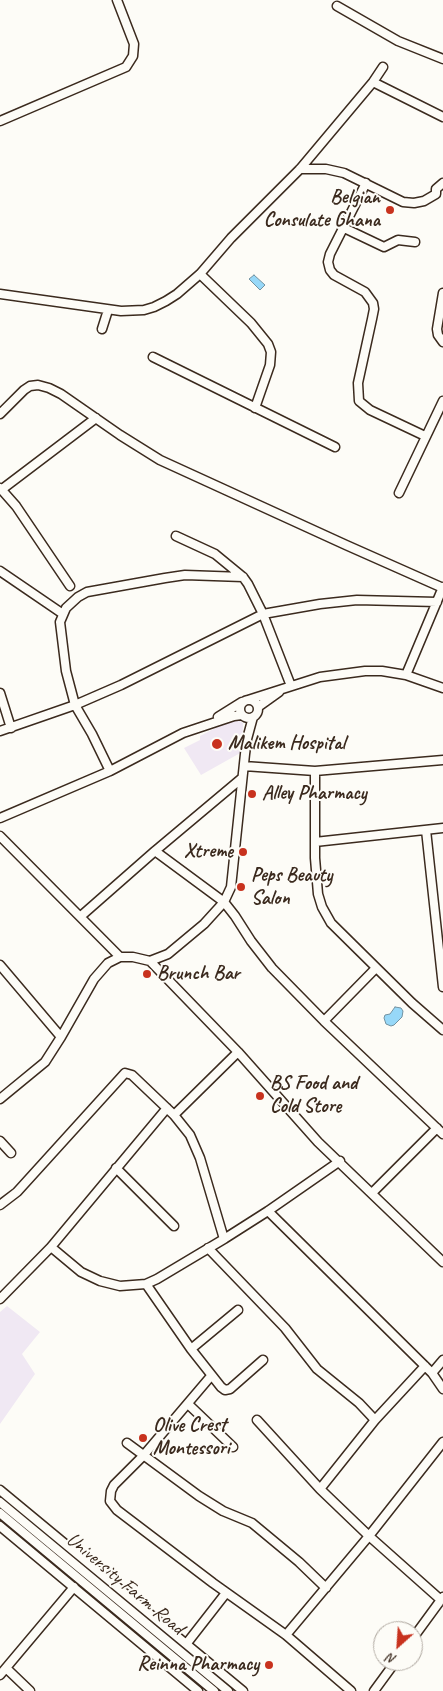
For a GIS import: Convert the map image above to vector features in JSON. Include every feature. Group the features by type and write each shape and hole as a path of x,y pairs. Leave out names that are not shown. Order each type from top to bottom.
{"street":[{"path":"0,121 126,67 133,56 134,44 117,0"},
{"path":"337,6 398,41 443,59"},
{"path":"0,294 108,310 134,311 154,308 177,294 200,274 231,238 300,169 316,152 383,67"},
{"path":"372,82 443,116"},
{"path":"316,152 318,168"},
{"path":"300,169 318,168 344,173 403,202 414,203 440,195 436,190 443,183"},
{"path":"366,183 342,227 328,262 330,270 340,280 365,292 370,297 374,309 358,383 359,401 370,410 425,436"},
{"path":"342,227 384,247 398,240 415,242"},
{"path":"200,274 251,322 268,344 271,352 270,365 255,408"},
{"path":"0,289 20,296"},
{"path":"443,293 437,329 438,335 443,342"},
{"path":"102,329 108,310"},
{"path":"152,357 335,447"},
{"path":"0,414 30,386 38,385 49,388 160,460 443,587 406,676"},
{"path":"399,493 443,401"},
{"path":"70,586 29,525 1,489 96,418"},
{"path":"176,536 215,554 243,577 263,614 288,687"},
{"path":"0,571 62,614"},
{"path":"110,771 75,705 66,671 60,622 62,614 72,602 87,592 185,575 243,577"},
{"path":"0,731 75,705 121,685 263,614 357,600 437,602"},
{"path":"206,725 246,701 320,677 355,672 382,672 406,676 443,688"},
{"path":"0,1099 46,1062 98,973 108,963 120,957 133,957 150,961 162,957 176,949 204,924 224,902 228,896 232,880 247,739 253,717 257,713 258,707 288,687"},
{"path":"0,694 12,728"},
{"path":"247,739 240,706 246,701 253,701 258,707"},
{"path":"0,818 110,771 183,733 243,716 253,717"},
{"path":"244,766 315,771 443,760"},
{"path":"315,771 318,894 322,907 331,923 443,1030"},
{"path":"81,916 242,778"},
{"path":"316,842 443,828"},
{"path":"426,830 443,987"},
{"path":"0,836 120,957"},
{"path":"155,851 224,902 272,968 324,1021 443,1134"},
{"path":"150,961 238,1052 318,1142 340,1161 443,1262"},
{"path":"0,965 61,1037"},
{"path":"324,1021 376,968"},
{"path":"174,1115 238,1052"},
{"path":"0,1205 17,1192 125,1073 132,1075 167,1108 190,1135 200,1158 224,1239"},
{"path":"0,1299 51,1247 167,1108"},
{"path":"372,1193 437,1128"},
{"path":"0,1141 11,1152"},
{"path":"51,1247 81,1272 100,1281 120,1286 146,1284 224,1239 340,1161"},
{"path":"116,1168 174,1226"},
{"path":"268,1211 432,1373 443,1389"},
{"path":"208,1248 285,1328 317,1369 353,1398 375,1420"},
{"path":"146,1284 211,1376 225,1390 230,1389 263,1360"},
{"path":"192,1350 238,1310"},
{"path":"432,1373 443,1360"},
{"path":"320,1489 375,1420 425,1366"},
{"path":"211,1376 143,1456 114,1485 110,1501 117,1510 226,1593 286,1635 351,1691"},
{"path":"188,1404 233,1447"},
{"path":"257,1420 320,1489 369,1536 442,1599 423,1625"},
{"path":"286,1635 369,1536 443,1442"},
{"path":"127,1443 199,1496 223,1511 252,1523 326,1588"},
{"path":"0,1490 243,1691"},
{"name":"University Farm Road","path":"0,1502 228,1691"},
{"name":"University Farm Road","path":"0,1513 214,1691"},
{"path":"0,1526 198,1691"},
{"path":"30,1691 2,1673 74,1587"},
{"path":"187,1643 226,1593"},
{"path":"374,1691 389,1671"}],"shaded area":[{"name":"Malikem Hospital","path":"233,719 243,723 242,752 201,775 184,748 200,740 200,736"},
{"path":"7,1306 40,1332 22,1354 35,1374 0,1424 0,1312"}],"water":[{"path":"254,275 265,285 260,290 249,279"},
{"path":"395,1007 401,1008 403,1011 402,1017 391,1026 386,1024 384,1018"}],"place":[{"name":"Belgian Consulate Ghana","path":"390,210"},
{"name":"Malikem Hospital","path":"217,744"},
{"name":"Alley Pharmacy","path":"252,794"},
{"name":"Xtreme","path":"243,852"},
{"name":"Peps Beauty Salon","path":"241,887"},
{"name":"Brunch Bar","path":"147,974"},
{"name":"BS Food and Cold Store","path":"260,1096"},
{"name":"Olive Crest Montessori","path":"143,1438"},
{"name":"Reinna Pharmacy","path":"269,1665"}]}
